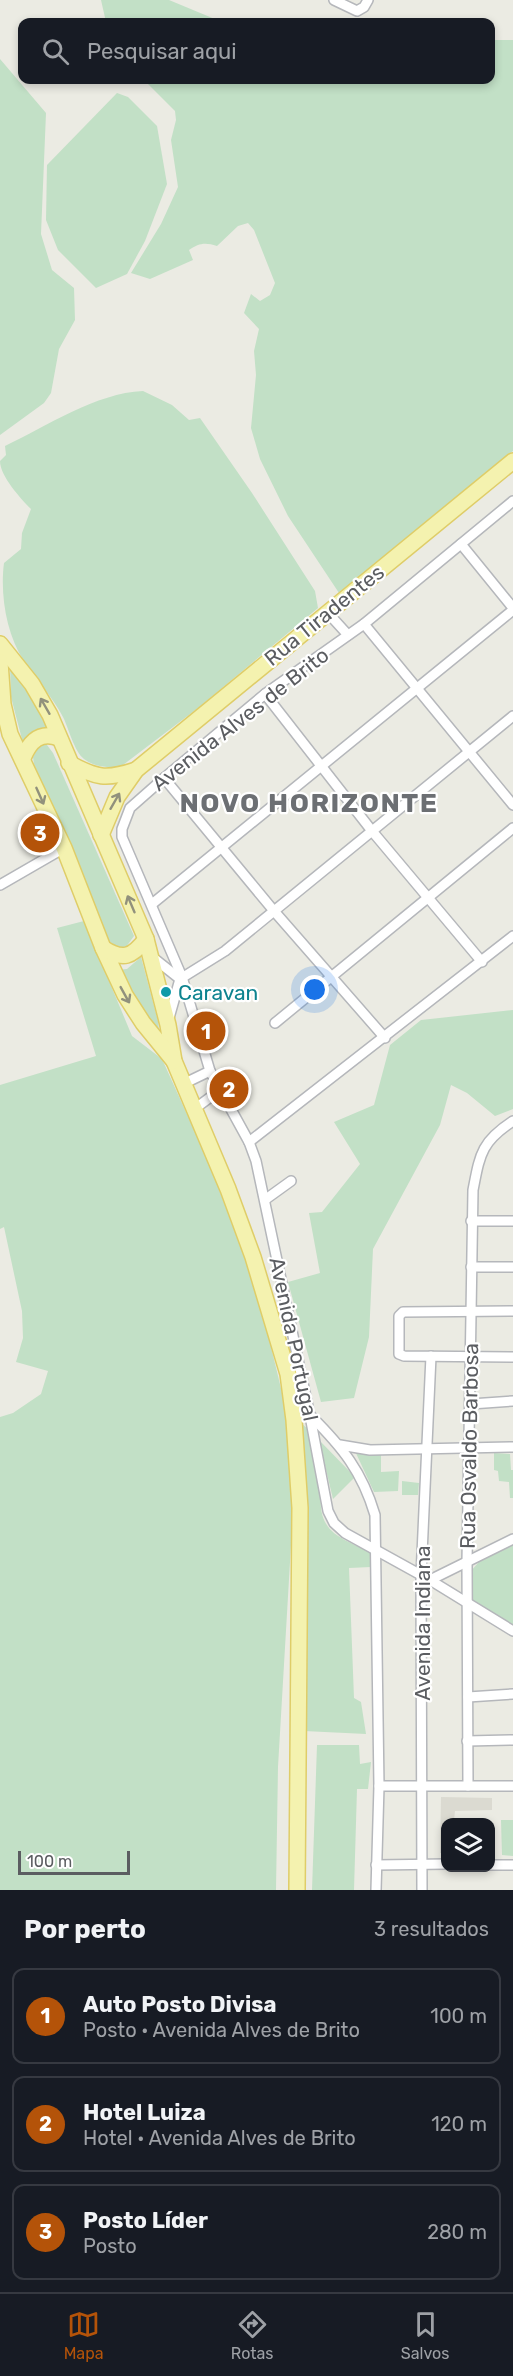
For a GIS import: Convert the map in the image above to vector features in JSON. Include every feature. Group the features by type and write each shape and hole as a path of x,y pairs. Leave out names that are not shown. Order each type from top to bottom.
{"main road":[{"name":"Rua Tiradentes","path":"101,835 117,798 136,770 513,461"},
{"path":"0,644 32,684 50,715 146,939 168,1025 174,1061 228,1189 253,1257 288,1374 294,1420 300,1508 297,1890"},
{"path":"0,662 3,704 10,734 64,848 103,948 125,995 143,1023 174,1061"},
{"path":"23,758 27,749 40,737 50,734 59,738"},
{"name":"Rua Tiradentes","path":"69,763 100,777 116,777 136,770"},
{"path":"103,948 114,955 123,957 132,954 146,939"}],"street":[{"path":"334,0 357,10 368,1"},
{"name":"Avenida Alves de Brito","path":"249,1142 210,1071 181,978 152,904 122,837 130,808 264,694 363,624 513,501"},
{"path":"152,904 513,609 461,544"},
{"path":"328,613 348,635"},
{"path":"363,624 513,805"},
{"path":"264,694 372,831 482,962"},
{"path":"168,1025 173,1000 181,978 225,951 513,716"},
{"path":"164,778 274,911 385,1038"},
{"path":"275,1023 513,828"},
{"path":"0,885 64,848"},
{"path":"249,1142 513,936"},
{"path":"151,956 181,978"},
{"path":"183,1084 210,1071"},
{"path":"194,1110 220,1090"},
{"name":"Rua Osvaldo Barbosa","path":"468,1786 467,1562 473,1190 483,1147 494,1135 513,1121"},
{"name":"Avenida Portugal","path":"249,1142 266,1199 328,1511 334,1523 345,1533 375,1550"},
{"path":"266,1199 291,1181"},
{"path":"471,1221 513,1221"},
{"path":"471,1267 513,1267"},
{"path":"513,1311 403,1312 399,1316 399,1354 404,1356 513,1357"},
{"name":"Avenida Indiana","path":"422,1890 426,1448 431,1356"},
{"path":"471,1404 513,1401"},
{"path":"310,1416 340,1445 360,1475 375,1515 379,1786 376,1890"},
{"path":"340,1445 370,1450 513,1447"},
{"path":"426,1578 467,1562 513,1539"},
{"path":"375,1550 513,1631"},
{"path":"468,1696 513,1694"},
{"path":"467,1741 513,1740"},
{"path":"379,1786 513,1786"},
{"path":"376,1865 441,1864"},
{"path":"495,1865 513,1865"}],"shaded area":[{"path":"441,1797 492,1798 492,1810 455,1811 454,1818 441,1818 440,1853"}],"green space":[{"path":"101,0 169,0 212,18 105,18"},
{"path":"495,40 513,40 513,451 339,593 288,516 260,459 251,428 256,375 254,351 259,329 244,313 251,294 260,301 270,295 275,283 254,230 248,223 238,226 217,246 202,244 196,246 189,250 193,260 150,279 131,273 161,224 178,187 171,140 176,120 175,111 148,84 495,84"},
{"path":"0,59 18,80 18,84 21,84 46,113 41,234 52,270 74,288 75,320 59,349 51,393 44,403 0,435"},
{"path":"117,93 128,97 157,126 167,184 145,241 127,274 96,288 58,250 46,220 47,165"},
{"path":"143,391 172,405 189,420 200,418 315,591 318,608 198,708 119,768 92,764 80,755 59,709 24,661 13,639 4,601 4,563 21,549 22,533 31,509 7,480 0,461 6,455 5,446 72,412 108,398"},
{"path":"10,665 24,683 49,727 42,729 24,747 11,697"},
{"path":"40,745 47,745 53,753 134,936 126,947 120,950 109,941 34,764 33,757"},
{"path":"84,921 132,1036 162,1059 210,1165 259,1297 285,1405 293,1511 278,1767 276,1890 0,1890 0,1417 13,1413 41,1394 48,1371 16,1362 23,1338 22,1311 4,1227 0,1229 0,1085 96,1056 57,928"},
{"path":"141,957 158,1021 160,1039 117,970 127,969"},
{"path":"513,1010 513,1109 495,1116 467,1093 451,1085 440,1125 373,1249 369,1337 354,1398 321,1402 288,1282 320,1273 309,1213 322,1212 360,1164 334,1122 374,1105 390,1045 421,1020"},
{"path":"299,1421 310,1431 321,1509 328,1527 343,1539 372,1553 371,1567 349,1568 354,1698 361,1702 366,1734 304,1731"},
{"path":"319,1440 355,1477 333,1499"},
{"path":"355,1451 381,1454 381,1472 399,1471 398,1491 374,1492"},
{"path":"494,1453 510,1454 511,1470 513,1470 513,1498 510,1498 509,1482 499,1481 498,1471 494,1470"},
{"path":"402,1481 419,1483 418,1495 402,1495"},
{"path":"513,1545 513,1627 472,1604 470,1572 479,1562"},
{"path":"317,1745 359,1745 360,1764 371,1762 368,1789 357,1789 354,1890 312,1890"},
{"path":"501,1820 513,1820 513,1856 502,1855"}],"place":[{"name":"Posto Líder","path":"40,833"},
{"name":"Caravan","path":"166,992"},
{"name":"Auto Posto Divisa","path":"206,1031"},
{"name":"Hotel Luiza","path":"229,1089"}],"district":[{"name":"NOVO HORIZONTE","path":"309,803"}]}
